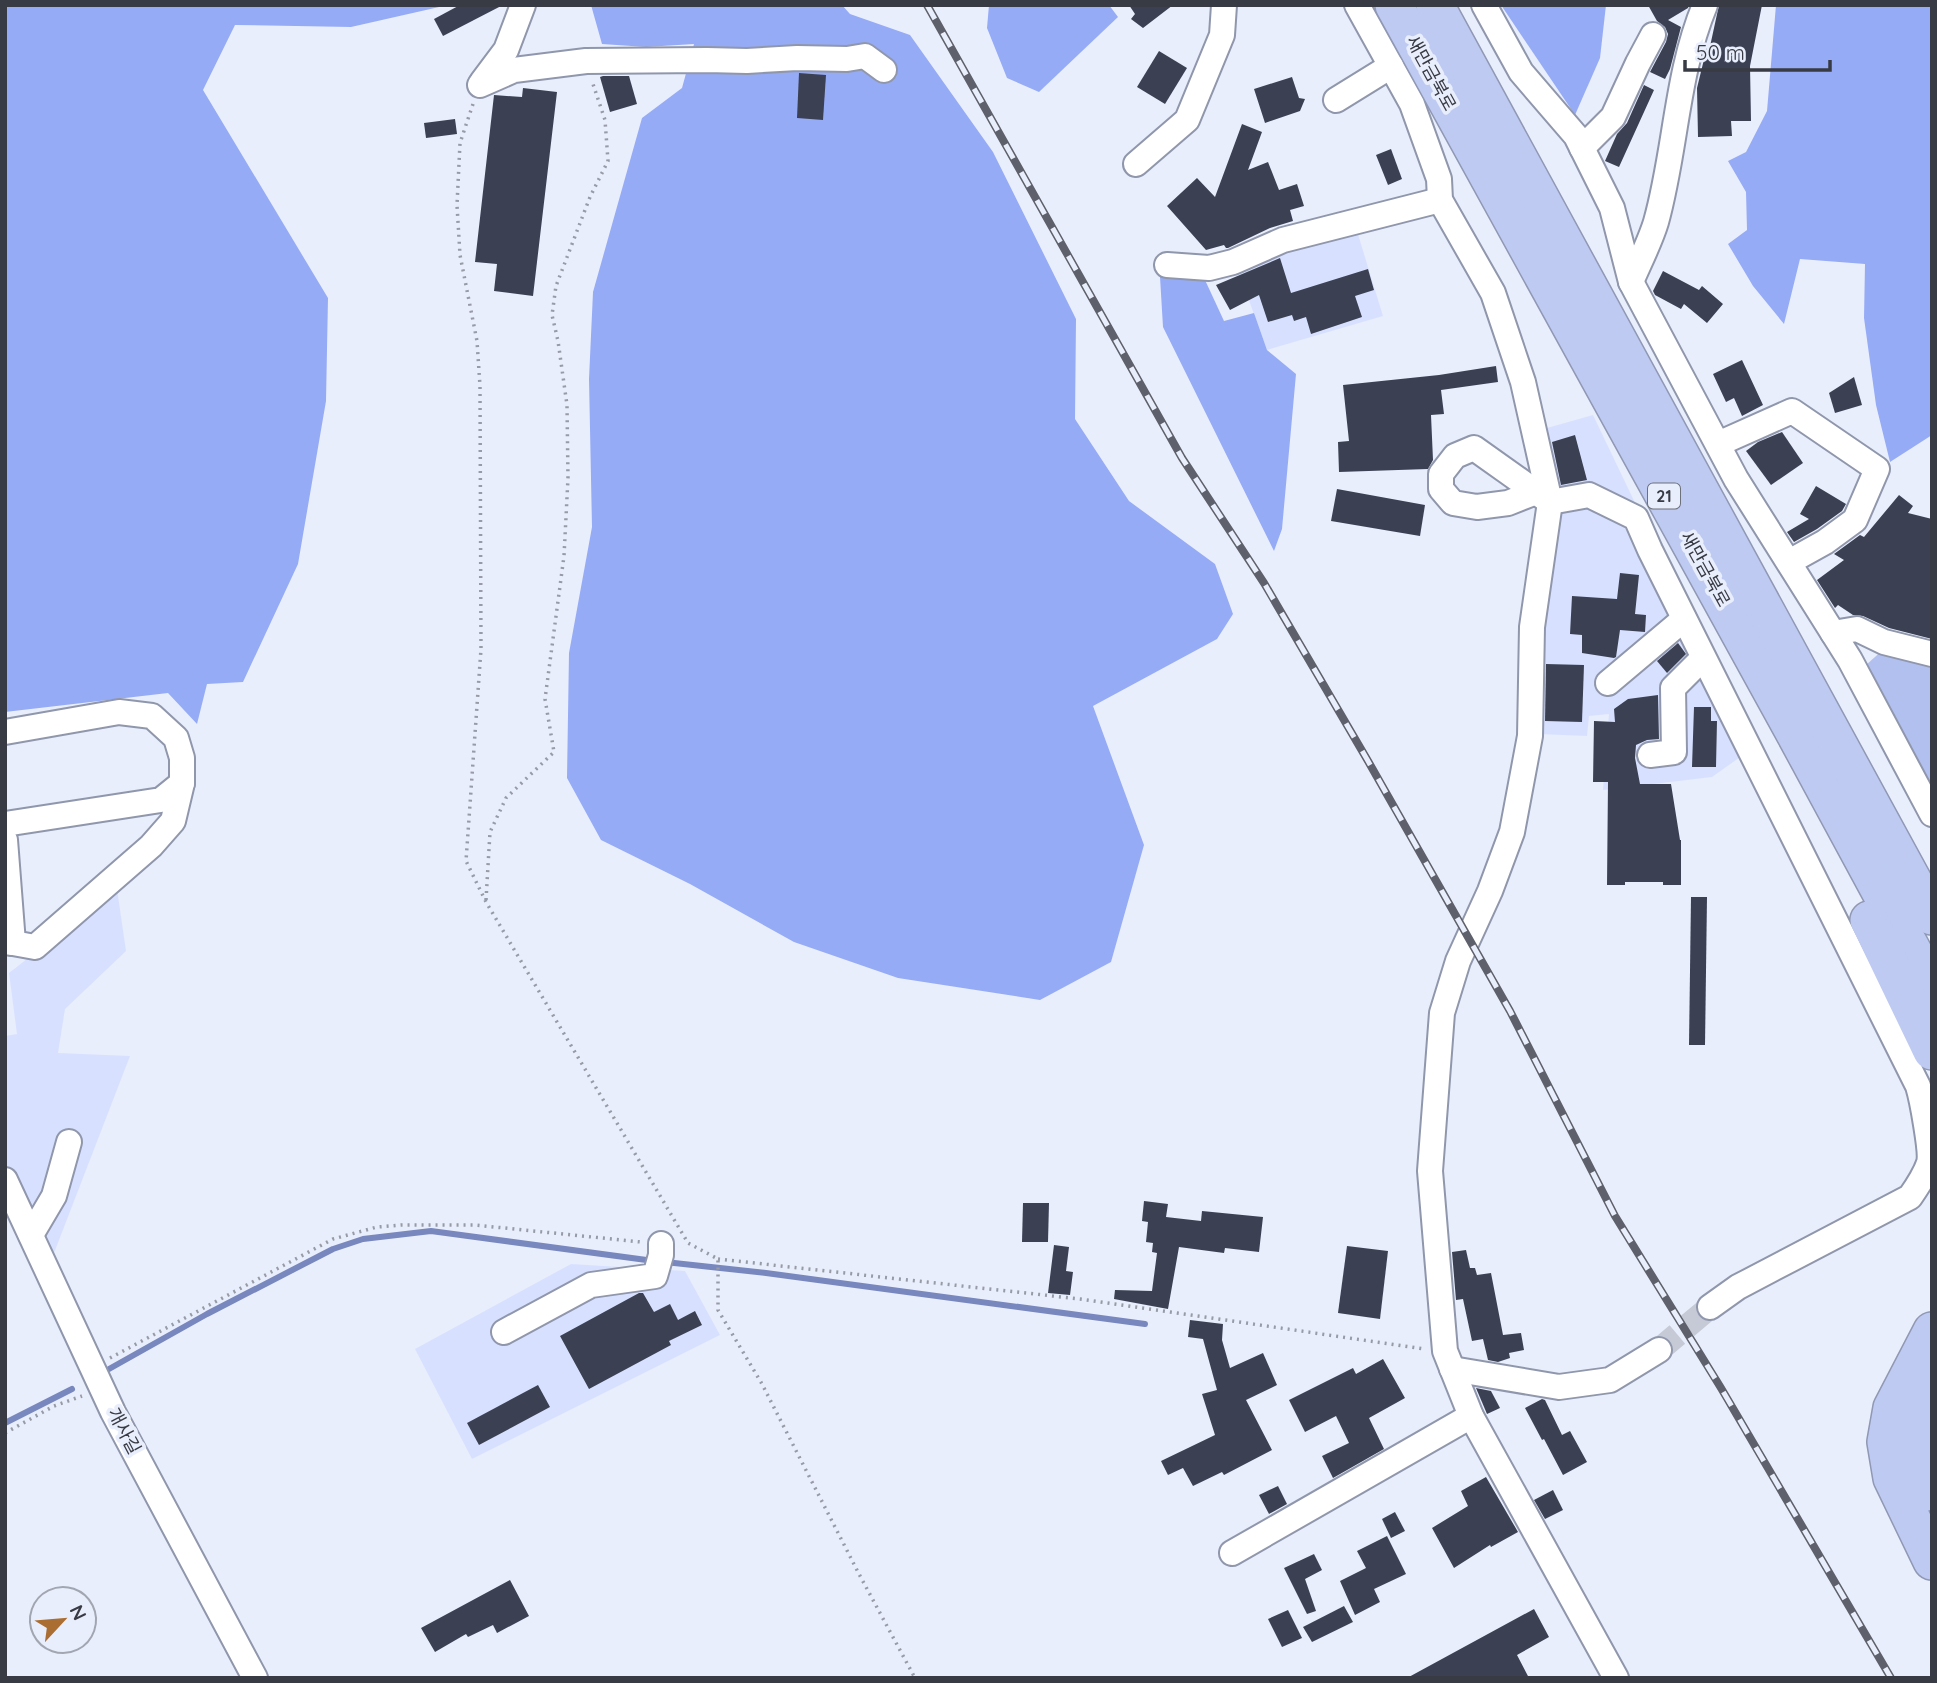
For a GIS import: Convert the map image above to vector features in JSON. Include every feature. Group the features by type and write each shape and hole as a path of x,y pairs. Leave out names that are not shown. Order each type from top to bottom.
{"highway":[{"name":"새만금북로","path":"1394,5 1932,987"},
{"name":"새만금북로","path":"1435,5 1932,916"},
{"path":"1792,728 1820,817 1932,1051"},
{"path":"1866,794 1932,881"},
{"path":"1932,1331 1892,1408 1886,1442 1892,1478 1932,1561"},
{"path":"1932,1384 1916,1416 1913,1446 1920,1487 1932,1509"}],"street":[{"path":"480,85 506,50 523,5"},
{"path":"1136,164 1187,120 1222,35 1224,5"},
{"path":"1357,5 1412,104 1439,179 1440,200 1493,293 1523,382 1543,497 1532,627 1530,736 1512,832 1490,891 1458,961 1442,1013 1430,1171 1448,1360 1471,1416 1616,1678"},
{"path":"1484,5 1521,72 1576,136 1612,208 1631,282 1736,479 1850,660 1932,814"},
{"path":"1631,282 1656,224 1686,68 1705,5"},
{"path":"1582,148 1613,117 1653,35"},
{"path":"480,85 514,70 586,61 747,61 797,58 847,60 865,56 884,70"},
{"path":"1336,100 1391,66"},
{"path":"1167,265 1209,268 1233,262 1283,240 1440,200"},
{"path":"1717,444 1792,411 1877,470 1856,520 1825,542 1789,562"},
{"path":"1543,497 1589,495 1636,518 1703,658 1918,1086 1922,1100 1930,1161 1910,1197 1738,1287 1710,1307"},
{"path":"1608,683 1684,619"},
{"path":"1833,633 1857,629 1884,642 1932,654"},
{"path":"1650,755 1674,752 1673,688 1703,658"},
{"path":"5,732 119,712 152,716 176,738 182,758 182,783 173,821 151,846 35,947 9,942 5,840"},
{"path":"5,824 161,800 182,783"},
{"path":"31,1235 54,1196 69,1142"},
{"name":"개사길","path":"5,1180 113,1412 255,1678"},
{"path":"504,1332 590,1285 655,1276 659,1256"},
{"path":"1448,1360 1559,1388 1610,1380 1659,1350"},
{"path":"1232,1552 1471,1416"}],"path":[{"path":"486,902 490,832 506,798 555,752 545,699 564,556 568,478 567,405 552,315 556,286 590,197 608,161 605,120 586,61"},
{"path":"480,85 460,143 457,205 460,255 477,341 480,386 481,649 466,861 486,902 688,1243 718,1260 1080,1299 1448,1360"},
{"path":"5,1433 333,1239 377,1227 475,1225 659,1256"},
{"path":"718,1260 718,1310 762,1384 915,1678"}],"shaded area":[{"path":"5,5 448,5 351,27 235,25 203,90 328,298 326,401 298,564 243,682 207,684 197,724 168,693 5,712"},
{"path":"591,5 842,5 850,14 910,35 993,152 1076,319 1075,419 1129,501 1215,564 1233,614 1217,639 1093,706 1144,845 1111,962 1040,1000 898,978 794,942 690,884 601,840 567,778 569,653 592,527 589,379 593,292 642,118 682,88 694,44 646,47 602,44"},
{"path":"989,5 1109,5 1118,17 1039,92 1007,78 987,28"},
{"path":"1501,5 1606,5 1600,58 1575,115"},
{"path":"1776,5 1932,5 1932,435 1890,462 1876,405 1864,318 1865,264 1800,259 1784,324 1753,286 1728,244 1747,230 1746,192 1728,161 1746,152 1767,111"},
{"path":"1357,231 1383,316 1267,350 1238,270 1244,264"},
{"path":"1160,277 1205,280 1224,321 1254,313 1267,350 1296,374 1282,529 1274,551 1163,327"},
{"path":"1593,415 1637,507 1743,755 1712,777 1603,790 1609,714 1589,716 1587,736 1538,734 1540,430"},
{"path":"1885,648 1932,665 1932,789 1866,665"},
{"path":"117,889 126,951 65,1009 58,1053 130,1056 54,1253 5,1165 5,1036 17,1034 9,973"},
{"path":"571,1264 685,1271 720,1335 472,1459 415,1349"}],"building":[{"path":"460,5 503,5 443,36 434,19"},
{"path":"1129,5 1173,5 1143,28 1131,19 1135,14"},
{"path":"1648,5 1689,5 1668,20 1681,27 1665,79 1650,72 1668,34"},
{"path":"1719,5 1762,5 1750,66 1751,121 1731,121 1732,136 1698,137 1697,88 1707,47 1709,51"},
{"path":"1159,51 1187,68 1165,104 1137,87"},
{"path":"799,73 826,75 823,120 797,118"},
{"path":"629,76 637,104 610,112 600,77"},
{"path":"1292,77 1299,98 1305,99 1300,111 1265,123 1254,89"},
{"path":"1644,85 1654,90 1619,167 1605,161 1617,134 1627,123"},
{"path":"523,88 557,92 533,296 494,291 497,264 475,262 494,95 522,97"},
{"path":"455,119 457,134 426,138 424,123"},
{"path":"1242,124 1262,132 1248,170 1268,162 1279,190 1297,184 1304,206 1290,210 1293,221 1270,228 1228,248 1224,245 1206,250 1167,206 1197,178 1215,197"},
{"path":"1391,149 1402,179 1388,185 1376,155"},
{"path":"1280,258 1291,293 1368,269 1374,290 1355,296 1362,317 1311,334 1306,317 1294,321 1292,315 1268,322 1259,295 1230,310 1216,285"},
{"path":"1663,271 1699,290 1702,286 1723,304 1707,323 1684,304 1681,309 1655,295 1653,291"},
{"path":"1742,360 1763,405 1742,416 1734,398 1726,402 1713,374"},
{"path":"1496,366 1498,382 1441,390 1444,414 1431,415 1433,460 1428,469 1339,472 1338,442 1349,441 1343,385"},
{"path":"1854,377 1862,405 1835,413 1829,393"},
{"path":"1782,432 1803,463 1771,485 1746,451 1758,442"},
{"path":"1575,435 1587,480 1561,485 1552,442"},
{"path":"1816,486 1846,504 1842,511 1794,542 1787,532 1809,519 1800,514"},
{"path":"1337,489 1425,505 1420,536 1331,521"},
{"path":"1899,495 1913,506 1908,513 1932,519 1932,639 1853,615 1838,605 1835,608 1817,580 1844,560 1834,554 1860,535 1864,537"},
{"path":"1620,573 1639,575 1635,614 1646,615 1645,632 1620,630 1614,658 1582,653 1582,635 1570,634 1572,596 1617,599"},
{"path":"1678,643 1686,654 1667,673 1657,661"},
{"path":"1546,664 1584,665 1582,722 1545,721"},
{"path":"1658,695 1659,739 1636,745 1635,758 1640,784 1671,784 1681,840 1681,885 1625,882 1625,885 1607,885 1608,782 1593,782 1594,721 1615,722 1614,709 1628,699"},
{"path":"1694,707 1711,707 1711,721 1717,721 1716,767 1692,767"},
{"path":"1691,897 1707,897 1705,1045 1689,1045"},
{"path":"1144,1201 1168,1204 1166,1217 1201,1221 1202,1211 1263,1217 1259,1252 1225,1248 1224,1253 1179,1247 1168,1309 1114,1299 1115,1290 1152,1291 1157,1253 1152,1252 1153,1243 1146,1242 1148,1222 1142,1221"},
{"path":"1023,1203 1049,1203 1048,1242 1022,1242"},
{"path":"1054,1245 1069,1247 1066,1271 1073,1272 1070,1295 1048,1293"},
{"path":"1347,1246 1388,1251 1380,1319 1338,1313"},
{"path":"1466,1250 1470,1268 1475,1268 1477,1275 1491,1273 1503,1335 1521,1333 1524,1350 1509,1353 1510,1358 1498,1362 1488,1360 1483,1339 1472,1341 1463,1299 1456,1300 1452,1252"},
{"path":"643,1293 654,1312 670,1304 678,1320 695,1311 702,1325 669,1341 671,1345 589,1389 560,1336"},
{"path":"1190,1320 1223,1324 1222,1340 1230,1368 1263,1353 1277,1385 1246,1400 1272,1450 1224,1475 1222,1472 1193,1486 1183,1468 1168,1475 1161,1461 1215,1435 1202,1394 1217,1390 1203,1339 1188,1337"},
{"path":"1383,1359 1405,1398 1369,1418 1384,1449 1333,1478 1322,1456 1349,1443 1336,1416 1305,1432 1289,1400 1353,1368 1356,1374"},
{"path":"538,1385 550,1407 479,1445 467,1423"},
{"path":"1476,1388 1491,1391 1500,1408 1487,1414"},
{"path":"1545,1400 1562,1435 1570,1431 1587,1462 1563,1475 1525,1408"},
{"path":"1486,1477 1518,1532 1491,1547 1490,1545 1454,1568 1432,1528 1468,1506 1461,1491"},
{"path":"1278,1486 1287,1504 1269,1514 1259,1495"},
{"path":"1553,1490 1563,1510 1545,1519 1534,1500"},
{"path":"1395,1512 1405,1531 1391,1538 1382,1519"},
{"path":"1387,1536 1406,1574 1374,1589 1380,1602 1355,1615 1340,1581 1366,1568 1357,1551"},
{"path":"1314,1554 1322,1570 1305,1579 1316,1611 1307,1614 1284,1568"},
{"path":"510,1580 529,1616 497,1633 493,1625 468,1637 466,1634 435,1652 421,1628"},
{"path":"1344,1606 1353,1622 1312,1642 1303,1627"},
{"path":"1534,1609 1549,1637 1517,1655 1529,1678 1407,1678"},
{"path":"1288,1610 1302,1638 1282,1647 1268,1619"}],"waterway":[{"path":"109,1369 207,1314 333,1249 363,1239 431,1231 654,1261"},
{"path":"665,1262 1145,1324"},
{"path":"5,1423 72,1389"}],"tunnel":[{"path":"1659,1350 1710,1307"}],"railway":[{"path":"927,5 1182,458 1264,583 1368,761 1510,1011 1615,1216 1721,1388 1891,1678"}]}
